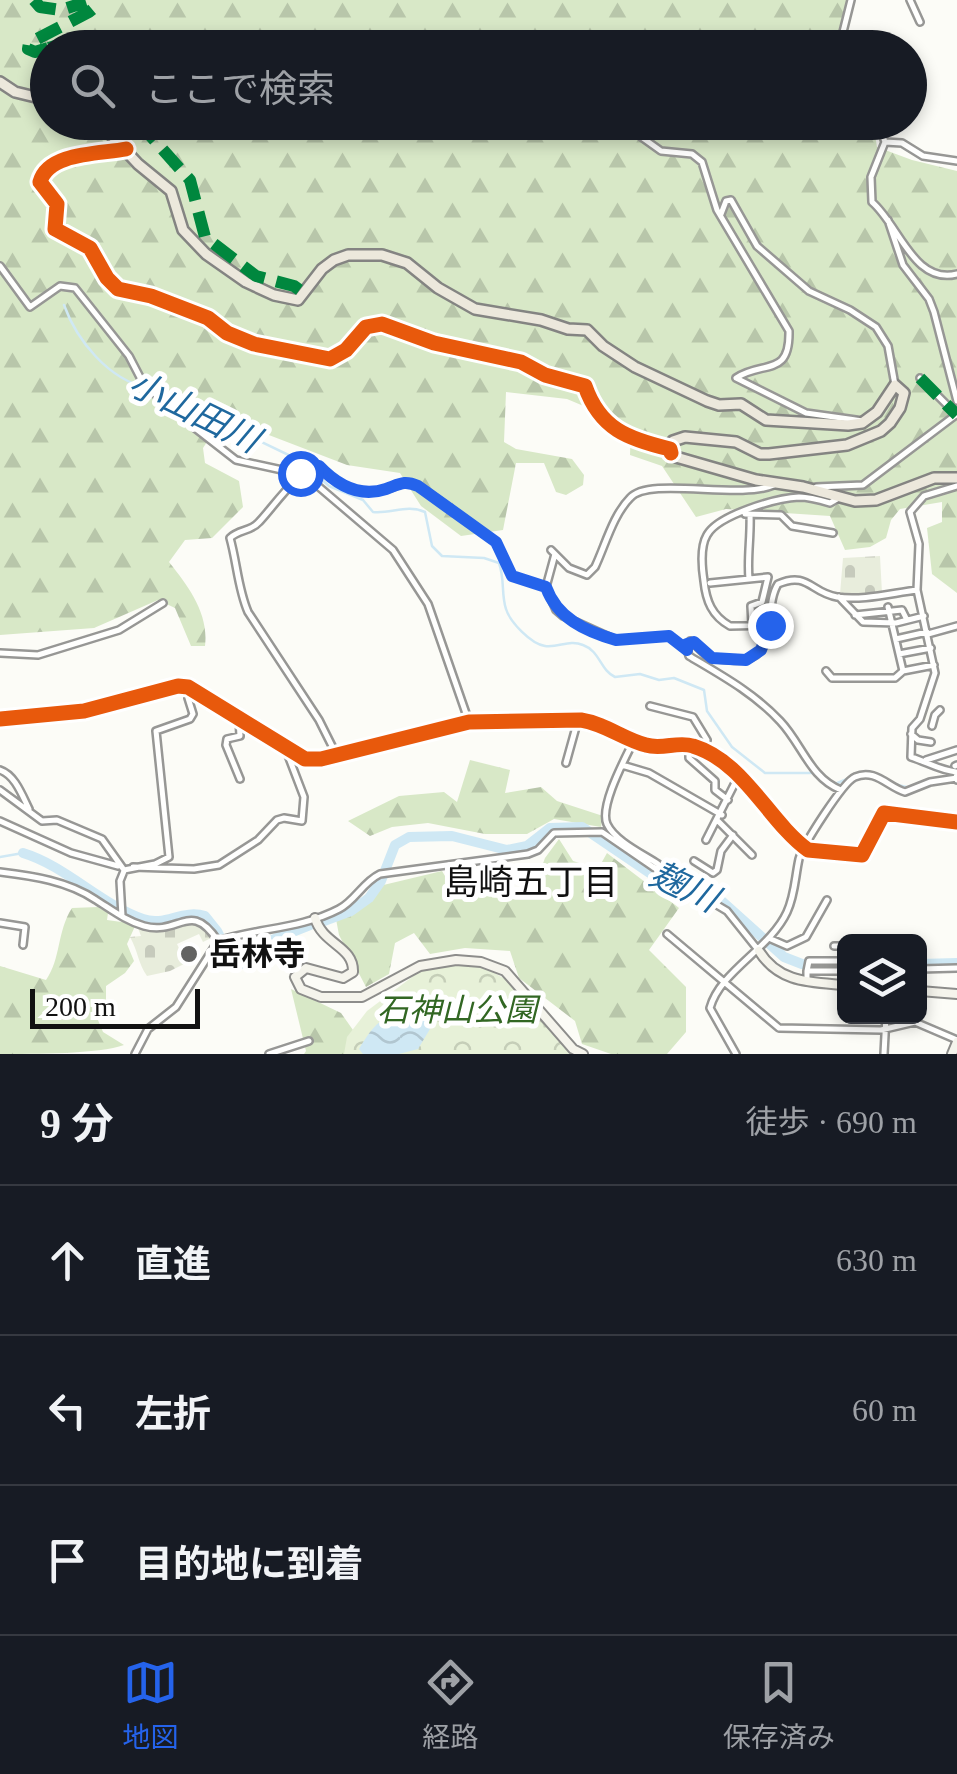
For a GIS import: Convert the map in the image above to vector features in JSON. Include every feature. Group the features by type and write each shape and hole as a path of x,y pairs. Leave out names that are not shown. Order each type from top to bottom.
{"main road":[{"path":"0,82 30,96"},
{"path":"117,140 171,192 183,230 206,254 230,274 274,295 298,300 322,269 348,255 394,257 474,309 587,330 635,368 707,401 741,404 766,420 838,426 866,421 877,412 895,384 904,393 896,416 881,431 847,445 760,454 736,442 685,437 673,441 671,452 676,457 776,484 865,502 934,478 957,478"}],"street":[{"path":"844,30 851,0"},
{"path":"910,0 920,22"},
{"path":"646,140 661,151 692,154 702,162 714,202 790,331 786,358 775,366 736,378 806,413 866,421"},
{"path":"957,161 922,156 902,142 885,142 873,170 870,192 872,202 927,270 938,277 957,274"},
{"path":"126,149 59,161 45,170 40,182 56,204 55,230 90,248 118,289 152,296 208,318 227,333 254,344 313,358 330,359 366,327 382,324 434,343 508,358 545,375 586,386 593,408 602,419 620,432 671,452"},
{"path":"721,214 726,201 732,200 757,246 809,290 876,326 888,346 895,384"},
{"path":"887,218 902,265 929,299 934,312 957,402"},
{"path":"0,266 30,307 60,286 75,288 129,356 154,395 224,453 247,465 303,472 319,466 333,482 356,492 382,491 406,482 418,486 496,542 512,576 546,587"},
{"path":"812,490 862,485 957,414 920,378"},
{"path":"303,472 392,550 421,591 443,642 443,654 469,722"},
{"path":"303,472 258,523 230,538 248,612 319,720 337,756"},
{"path":"687,650 669,636 616,640 572,622 556,610 546,587 553,552 570,568 587,575 595,568 626,502 644,488 749,492 776,484"},
{"path":"956,774 939,771 926,760 911,757 911,734 924,705 934,665 918,590 919,544 910,512 924,496 957,486"},
{"path":"770,625 737,627 721,621 707,601 703,578 708,533 724,519 796,497 830,502 837,498"},
{"path":"746,513 781,515 792,526 833,533"},
{"path":"746,513 751,536 746,557 750,580"},
{"path":"710,584 768,577 762,602 750,606 752,626"},
{"path":"841,790 828,785 815,772 778,719 740,686 689,656 687,644 694,642 712,658 746,660 761,650 770,625 770,599 778,584 803,580 821,592 839,597 918,590"},
{"path":"839,597 863,622 924,616"},
{"path":"0,653 38,655 120,630 164,603"},
{"path":"889,609 903,671"},
{"path":"856,615 902,610 907,620"},
{"path":"896,639 957,626"},
{"path":"899,654 931,648"},
{"path":"826,671 832,678 891,678 903,671 934,665"},
{"path":"0,718 84,711 178,686 192,688 305,760 337,756 469,722 597,722 647,746 688,745 700,749 759,795 804,848 862,855 884,813 957,822"},
{"path":"0,821 71,853 122,868 155,864 169,856 156,731 190,719 193,714 188,698 192,688"},
{"path":"650,706 693,717 707,740 700,749"},
{"path":"932,726 934,715 940,710"},
{"path":"239,719 240,736 227,739 226,744 240,779"},
{"path":"566,763 576,727 574,720"},
{"path":"911,734 931,742"},
{"path":"634,740 605,812 606,822 613,832 658,864 661,872"},
{"path":"688,745 690,758 715,781 715,790 728,800"},
{"path":"133,867 194,869 219,865 258,840 277,820 302,821 304,797 286,750"},
{"path":"926,760 957,750"},
{"path":"622,765 649,773 720,818 752,855"},
{"path":"0,770 7,772 30,812"},
{"path":"736,1054 710,1008 724,984 766,944 787,914 804,848 841,790 861,775 878,777 905,792 956,774"},
{"path":"706,840 738,777"},
{"path":"0,790 42,820 57,820 102,839 122,868 122,915"},
{"path":"135,1054 148,1029 180,1001 220,940 275,930 345,906 371,878 380,874 496,861 538,850 554,833 584,834 594,830 727,911 766,944 788,946 806,936 827,900"},
{"path":"694,861 714,873 721,851 733,835"},
{"path":"0,872 60,882 152,928 169,928 195,919 204,922 220,940"},
{"path":"315,918 326,939 348,953 353,972 343,978 306,968 295,977 301,989 321,997 362,997 420,966 456,960 481,962 504,971 573,1049 584,1054"},
{"path":"0,923 25,927 22,944"},
{"path":"666,934 779,1028 886,1030 915,1022 957,1041 955,1054"},
{"path":"766,944 768,965 783,976 837,984"},
{"path":"808,967 837,962"},
{"path":"806,982 808,967"},
{"path":"808,967 837,971"},
{"path":"927,970 957,968"},
{"path":"927,992 957,994"},
{"path":"884,1054 886,1024"},
{"path":"268,1054 309,1041"}],"green space":[{"path":"0,0 848,0 839,30 30,30 30,140 876,140 877,147 957,171 957,593 932,574 927,528 942,522 942,502 900,509 891,520 886,538 870,547 845,550 830,516 726,509 696,517 662,466 630,455 631,426 567,399 506,392 504,442 516,449 572,459 584,475 583,485 566,495 556,492 544,463 516,463 503,530 461,536 421,506 400,473 347,465 261,432 218,425 203,448 205,463 239,481 243,507 212,538 185,540 169,562 201,612 205,646 191,646 175,608 158,600 94,628 0,635"},
{"path":"880,556 882,593 840,594 843,558"},
{"path":"470,760 510,770 505,793 541,787 557,801 603,816 601,827 554,819 527,834 485,834 428,823 392,827 370,836 348,821 399,796 444,792 457,802"},
{"path":"559,839 573,861 598,869 607,853 679,908 649,950 686,987 686,1032 667,1054 611,1054 582,1044 575,1021 519,978 510,951 465,948 430,954 414,933 395,943 389,974 366,987 339,935 336,919 375,887 442,871 451,886 486,888 512,882 514,897 533,891 545,858"},
{"path":"98,907 108,913 107,920 136,924 127,944 134,961 106,986 106,1008 98,1020 103,1032 124,1045 83,1052 0,1054 0,966 46,980 72,908"},
{"path":"193,921 205,927 211,938 203,942 199,934 177,944 186,963 147,976 130,937 141,936 138,928 176,929"},
{"name":"石神山公園","path":"482,966 512,983 571,1054 344,1054 347,1037 367,1011 420,971"},
{"path":"291,989 341,1013 353,1030 352,1054 304,1054"}],"water":[{"path":"407,1012 428,1022 430,1029 418,1049 399,1054 363,1054 359,1049 378,1023"}],"waterway":[{"name":"小山田川","path":"64,305 77,332 96,357 120,377 148,388"},
{"name":"小山田川","path":"156,390 202,422 249,436 301,461 329,486 363,500 373,512 425,512 432,546 442,556 484,558 499,563 508,614 534,641 545,646 583,645 615,677 640,674 659,680 674,678 704,690 707,711 732,747 765,773 815,773"},
{"name":"小山田川","path":"826,778 835,784 864,772 883,778"},
{"name":"小山田川","path":"921,783 957,775"},
{"name":"小山田川","path":"894,784 910,788"},
{"name":"麹川","path":"324,921 351,911 369,898 381,881 395,845 409,837 452,836 507,850 527,846 550,828 582,827 672,888 715,895 784,957 802,964 837,966"},
{"path":"0,857 23,853"},
{"name":"麹川","path":"23,853 143,919 205,916 234,965 245,963 257,946 310,925"},
{"name":"麹川","path":"927,964 957,963"}],"marked path":[{"path":"34,0 40,7 61,10 86,2"},
{"path":"54,30 89,12 95,7 94,0"},
{"path":"30,42 30,50"},
{"path":"154,140 190,180 205,237 256,276 294,286 304,293"},
{"path":"920,378 957,415"}],"cycle path":[{"path":"126,149 64,160 45,172 40,182 57,204 55,229 90,248 118,289 151,296 208,318 227,333 254,344 330,359 346,350 366,327 382,324 434,343 521,362 545,375 585,386 599,413 617,430 670,449 671,453"},
{"path":"0,719 84,711 178,686 188,687 305,759 321,759 469,722 581,720 646,745 687,745 711,754 742,778 780,824 808,850 862,855 884,813 957,822"}],"place":[{"name":"岳林寺","path":"189,954"}],"district":[{"name":"島崎五丁目","path":"531,882"}],"route":[{"path":"300,473 319,466 333,482 356,492 382,491 402,482 418,486 496,542 512,576 546,587 556,610 607,638 669,636 687,650 690,641 712,658 739,660 761,650 770,625"}]}
